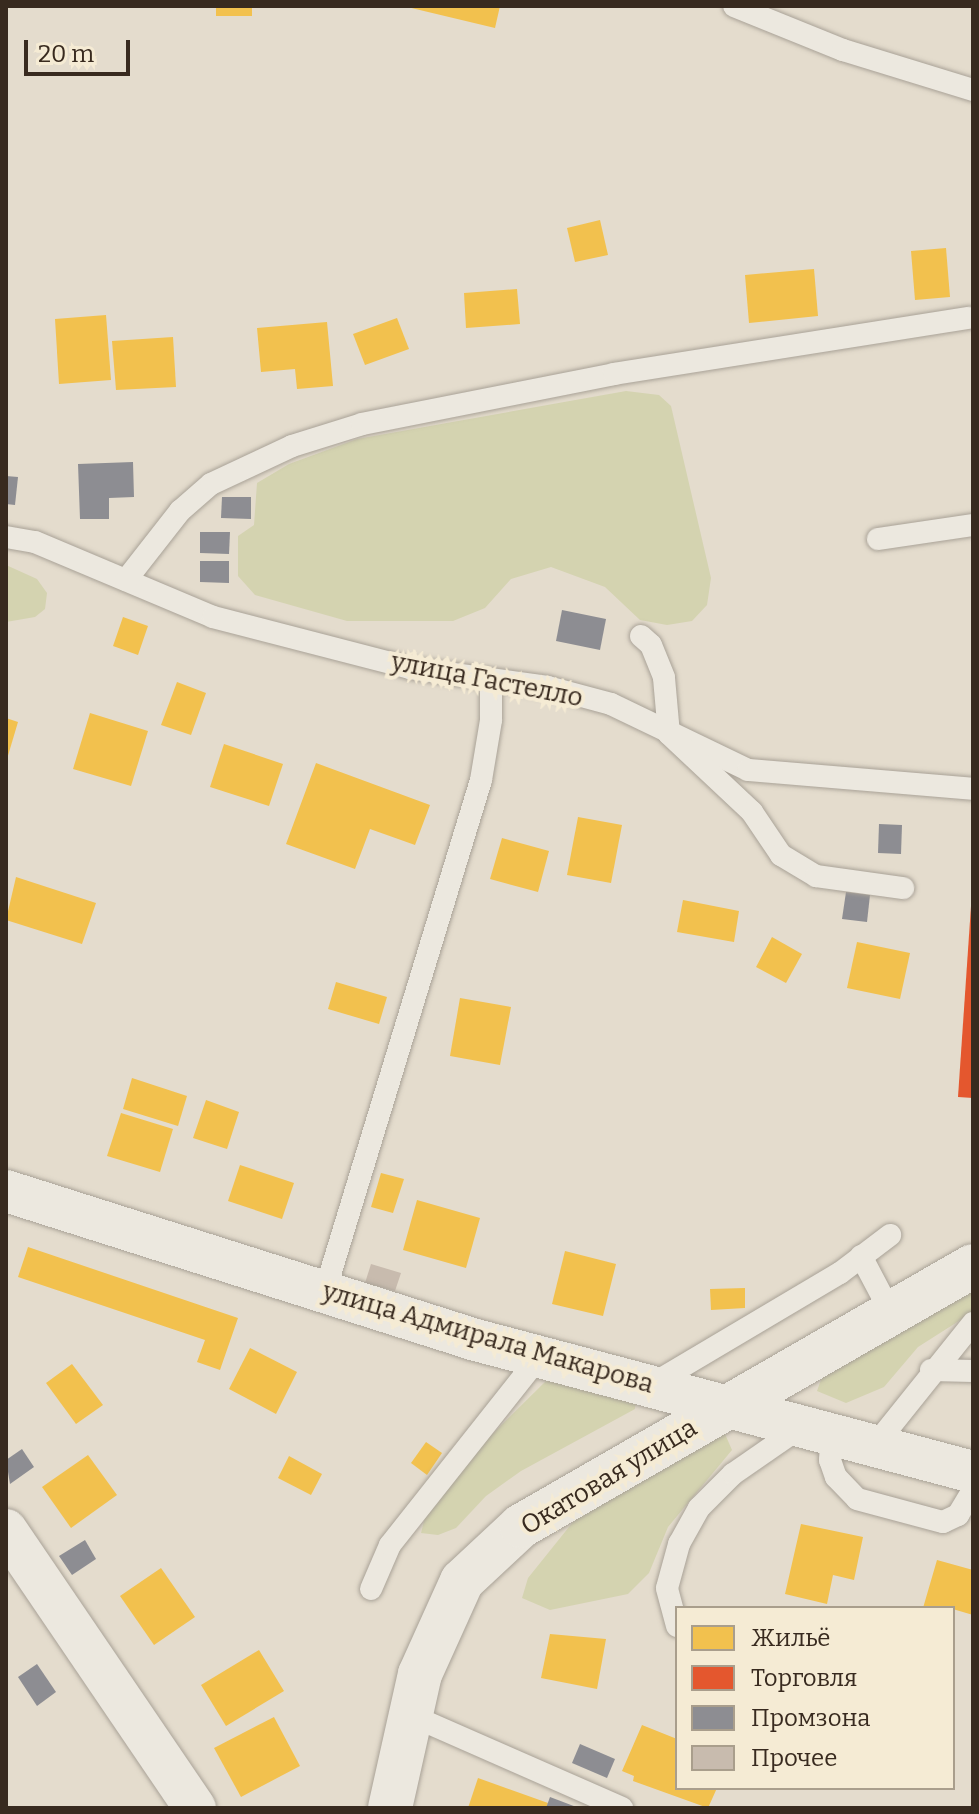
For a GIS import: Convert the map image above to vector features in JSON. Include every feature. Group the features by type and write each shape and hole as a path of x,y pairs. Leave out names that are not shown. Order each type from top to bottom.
{"main road":[{"name":"Окатовая улица","path":"390,1808 408,1714 441,1617 462,1581 521,1526 973,1266"}],"street":[{"name":"улица Адмирала Макарова","path":"6,1191 539,1357 819,1428 973,1472"},
{"path":"6,1530 195,1808"}],"lane":[{"path":"734,6 843,50 973,90"},
{"path":"126,580 180,511 211,484 292,446 362,424 614,374 969,318"},
{"path":"878,539 973,525"},
{"name":"улица Гастелло","path":"6,537 35,542 213,617 491,683 548,687 611,704 748,770 973,789"},
{"path":"641,636 651,645 664,678 669,734 752,812 781,855 816,876 903,888"},
{"path":"325,1291 481,780 491,720 491,683"},
{"path":"651,1385 890,1235"},
{"path":"861,1256 890,1311"},
{"path":"876,1444 931,1370 973,1323"},
{"path":"371,1589 390,1545 539,1357"},
{"path":"931,1370 973,1371"},
{"path":"675,1618 667,1588 679,1544 699,1508 733,1474 819,1428 836,1477 857,1499 943,1522 958,1515 973,1490"},
{"path":"408,1714 622,1808"}],"green space":[{"path":"626,391 659,395 671,406 711,578 707,605 692,621 667,625 640,620 605,587 551,567 511,579 485,608 453,621 347,621 255,595 238,576 238,536 254,525 257,483 289,464 357,439"},
{"path":"6,565 37,579 47,593 45,609 35,617 6,622"},
{"path":"973,1289 973,1312 918,1347 884,1387 846,1403 817,1391 824,1371"},
{"path":"547,1380 636,1399 635,1409 521,1471 486,1496 456,1528 438,1535 421,1533 427,1509 464,1462"},
{"path":"725,1434 732,1450 668,1527 649,1573 628,1594 550,1610 522,1598 528,1578 577,1517"}],"building: Жильё":[{"path":"216,6 252,6 252,16 216,16"},
{"path":"403,6 500,6 495,28"},
{"path":"600,220 608,255 575,262 567,228"},
{"path":"946,248 950,297 915,300 911,251"},
{"path":"814,269 818,316 749,323 745,275"},
{"path":"517,289 520,324 466,328 464,293"},
{"path":"106,315 111,380 59,384 55,319"},
{"path":"397,318 409,349 365,365 353,334"},
{"path":"327,322 333,386 297,389 295,369 261,372 257,328"},
{"path":"173,337 176,387 116,390 112,341"},
{"path":"123,617 148,626 138,655 113,646"},
{"path":"177,682 206,693 191,735 161,725"},
{"path":"90,713 148,731 131,786 73,769"},
{"path":"6,718 18,722 7,759 6,759"},
{"path":"224,744 283,764 269,806 210,787"},
{"path":"316,763 430,805 415,845 370,829 355,869 286,844"},
{"path":"578,817 622,825 611,883 567,875"},
{"path":"502,838 549,851 538,892 490,879"},
{"path":"16,877 96,903 82,944 6,920"},
{"path":"683,900 739,911 734,942 677,932"},
{"path":"772,937 802,954 786,983 756,967"},
{"path":"857,942 910,953 900,999 847,988"},
{"path":"336,982 387,997 379,1024 328,1009"},
{"path":"460,998 511,1007 500,1065 450,1056"},
{"path":"132,1078 187,1096 178,1126 123,1109"},
{"path":"206,1100 239,1112 227,1149 193,1138"},
{"path":"121,1113 173,1129 160,1172 107,1156"},
{"path":"240,1165 294,1183 282,1219 228,1201"},
{"path":"381,1173 404,1179 393,1213 371,1207"},
{"path":"417,1200 480,1218 466,1268 403,1250"},
{"path":"28,1247 238,1318 220,1370 197,1362 205,1340 18,1277"},
{"path":"565,1251 616,1264 603,1316 552,1304"},
{"path":"745,1288 745,1308 711,1310 710,1289"},
{"path":"250,1348 297,1372 276,1414 229,1389"},
{"path":"72,1364 103,1405 76,1424 46,1383"},
{"path":"426,1442 442,1453 427,1475 411,1463"},
{"path":"88,1455 117,1495 71,1528 42,1487"},
{"path":"289,1456 322,1474 311,1495 278,1478"},
{"path":"801,1524 863,1537 854,1580 833,1575 827,1604 785,1594"},
{"path":"937,1560 973,1570 973,1615 955,1610 955,1606 924,1606"},
{"path":"161,1568 195,1617 154,1645 120,1596"},
{"path":"550,1634 606,1639 597,1689 541,1678"},
{"path":"259,1650 284,1691 226,1726 201,1685"},
{"path":"274,1717 300,1766 241,1797 214,1748"},
{"path":"642,1725 675,1738 675,1790 716,1790 708,1808 633,1781 634,1776 622,1771"},
{"path":"478,1778 548,1803 546,1808 468,1808"}],"building: Торговля":[{"path":"973,906 973,1098 958,1097"}],"building: Промзона":[{"path":"133,462 134,497 109,498 109,519 80,519 78,464"},
{"path":"6,476 18,477 15,505 6,504"},
{"path":"222,497 251,497 251,519 221,518"},
{"path":"200,532 230,532 229,554 200,553"},
{"path":"200,561 229,561 229,583 200,582"},
{"path":"562,610 606,619 600,650 556,641"},
{"path":"879,824 902,825 901,854 878,853"},
{"path":"846,892 870,895 867,922 842,919"},
{"path":"22,1449 34,1467 10,1484 6,1460"},
{"path":"85,1540 96,1559 72,1575 59,1556"},
{"path":"37,1664 56,1692 37,1706 18,1677"},
{"path":"580,1744 615,1759 607,1778 572,1763"},
{"path":"550,1797 579,1808 546,1808"}],"building: Прочее":[{"path":"371,1264 401,1273 395,1291 365,1283"}]}
